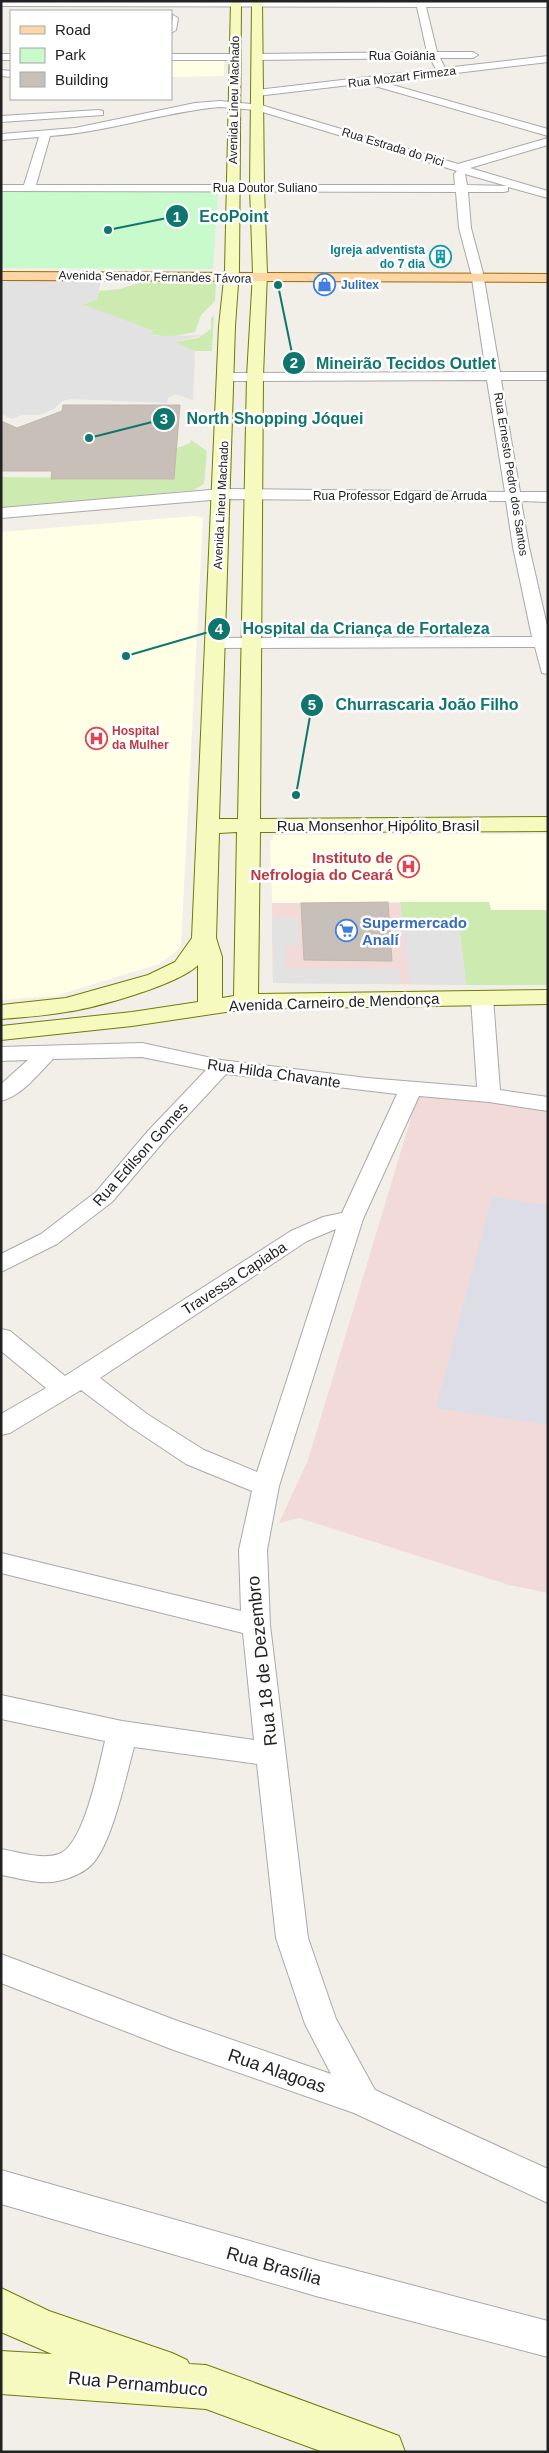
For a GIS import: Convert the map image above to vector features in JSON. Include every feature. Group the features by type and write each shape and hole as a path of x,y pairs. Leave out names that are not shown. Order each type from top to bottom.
{"main road":[{"name":"Avenida Senador Fernandes Távora","path":"1,271 548,278"},
{"name":"Avenida Senador Fernandes Távora","path":"1,276 231,273"},
{"name":"Avenida Senador Fernandes Távora","path":"478,276 548,273"}],"street":[{"path":"1,3 74,5 236,2 546,4"},
{"name":"Avenida Lineu Machado","path":"210,1007 210,957 204,938 231,273 236,102 236,2"},
{"name":"Avenida Lineu Machado","path":"246,1002 255,376 260,275 257,188 257,2"},
{"path":"420,2 433,56 442,72"},
{"path":"172,26 174,18"},
{"name":"Rua Goiânia","path":"257,57 548,55"},
{"path":"172,57 236,57"},
{"name":"Rua Mozart Firmeza","path":"257,93 548,59"},
{"path":"503,65 530,72"},
{"path":"369,81 548,133"},
{"name":"Rua Estrada do Pici","path":"190,96 236,102 257,107 548,195"},
{"path":"195,106 208,98"},
{"path":"1,137 45,135 75,131 172,110 236,102"},
{"path":"1,119 172,110"},
{"path":"68,115 75,131"},
{"path":"29,188 45,135"},
{"path":"460,167 548,141"},
{"name":"Rua Ernesto Pedro dos Santos","path":"460,167 460,189 465,228 478,276 495,376 512,496 545,642 548,669"},
{"name":"Rua Doutor Suliano","path":"1,188 528,189"},
{"path":"227,377 548,376"},
{"name":"Rua Professor Edgard de Arruda","path":"222,500 253,496 548,496"},
{"path":"1,513 222,500"},
{"path":"1,524 222,500"},
{"path":"216,618 252,618"},
{"path":"215,643 545,642"},
{"path":"215,678 250,677"},
{"name":"Rua Monsenhor Hipólito Brasil","path":"208,826 548,824"},
{"path":"1,1012 67,1005 157,980 183,967 191,959 204,938"},
{"name":"Avenida Carneiro de Mendonça","path":"1,1033 55,1028 246,1002 548,997"},
{"path":"482,998 489,1095"},
{"name":"Rua Hilda Chavante","path":"1,1054 142,1050 221,1066 342,1082 489,1095 548,1104"},
{"path":"1,1094 18,1081 46,1053"},
{"name":"Rua Edilson Gomes","path":"1,1264 49,1239 104,1197 156,1136 221,1066"},
{"path":"351,1219 411,1088"},
{"name":"Travessa Capiaba","path":"1,1426 73,1383 299,1236 331,1222 351,1219"},
{"name":"Rua 18 de Dezembro","path":"351,1219 318,1315 266,1486 253,1550 256,1625 292,1938 304,1977 322,2024 363,2101"},
{"path":"1,1337 196,1457 266,1486"},
{"path":"1,1562 256,1625"},
{"path":"1,1707 122,1733 272,1754"},
{"path":"1,1862 35,1868 57,1868 73,1862 83,1853 89,1844 108,1789 122,1733"},
{"name":"Rua Alagoas","path":"1,1968 172,2034 363,2101 548,2187"},
{"name":"Rua Brasília","path":"1,2186 316,2278 548,2339"},
{"path":"1,2308 20,2321 40,2329 206,2387"},
{"name":"Rua Pernambuco","path":"1,2372 206,2387 383,2452"}],"shaded area":[{"path":"172,60 224,60 224,76 172,77"},
{"path":"1,281 101,281 97,299 77,307 85,305 154,331 148,334 157,336 204,335 174,342 195,351 193,400 175,394 168,398 167,403 71,399 62,401 54,409 39,415 22,415 12,419 1,414"},
{"name":"Hospital da Mulher","path":"195,516 203,518 181,945 177,951 159,964 55,996 1,1000 1,532"},
{"name":"Instituto de Nefrologia do Ceará","path":"548,834 548,910 491,910 489,902 272,903 270,841 275,835"},
{"path":"400,902 403,925 466,985 273,983 272,903"},
{"path":"272,918 298,918 300,945 286,945 286,968 399,969 400,984 273,983"},
{"path":"403,925 459,925 466,985 410,984"},
{"path":"419,1091 548,1111 548,1593 509,1585 299,1518 279,1523 308,1460"},
{"path":"492,1197 548,1205 548,1425 436,1408"}],"green space":[{"path":"218,191 213,269 1,268 1,192"},
{"path":"146,281 216,282 215,301 201,315 195,332 169,337 147,334 153,332 77,307 97,299 99,291 120,289"},
{"path":"214,315 212,351 195,351 173,342 198,338 211,329 211,318"},
{"path":"191,440 207,451 204,484 194,490 1,509 1,477 173,479 177,448 190,443"},
{"path":"400,902 489,902 491,910 548,910 548,985 466,985 459,925 403,925"}],"building":[{"path":"63,405 180,405 174,479 51,479 52,471 1,471 1,421 17,428 62,411"},
{"name":"Supermercado Analí","path":"388,902 392,961 304,960 301,903"}],"place":[{"name":"EcoPoint","path":"108,230"},
{"name":"Igreja adventista do 7 dia","path":"441,257"},
{"name":"Mineirão Tecidos Outlet","path":"278,285"},
{"name":"Julitex","path":"325,285"},
{"name":"North Shopping Jóquei","path":"89,438"},
{"name":"Hospital da Criança de Fortaleza","path":"126,656"},
{"name":"Hospital da Mulher","path":"96,738"},
{"name":"Churrascaria João Filho","path":"296,795"},
{"name":"Instituto de Nefrologia do Ceará","path":"409,866"},
{"name":"Supermercado Analí","path":"346,931"}]}
